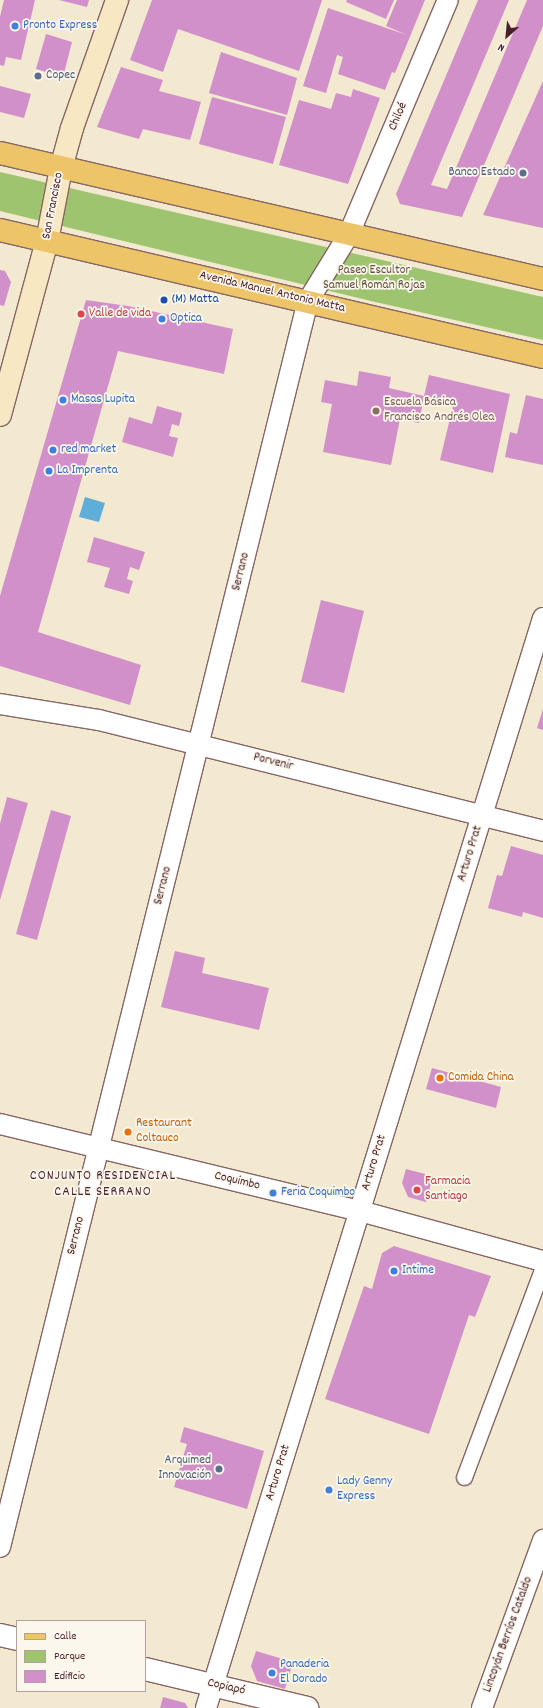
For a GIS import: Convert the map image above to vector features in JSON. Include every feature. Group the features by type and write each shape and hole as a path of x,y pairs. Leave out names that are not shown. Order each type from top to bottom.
{"main road":[{"name":"San Francisco","path":"0,415 47,241 61,168 87,83 117,0"},
{"path":"0,153 543,279"},
{"name":"Avenida Manuel Antonio Matta","path":"0,230 543,357"}],"street":[{"name":"Chiloé","path":"349,234 448,0"},
{"name":"Serrano","path":"0,1547 308,302 349,234"},
{"name":"Arturo Prat","path":"206,1708 543,618"},
{"name":"Porvenir","path":"0,704 99,720 543,831"},
{"name":"Coquimbo","path":"0,1124 360,1211 543,1261"},
{"path":"464,1477 543,1267"},
{"name":"Lincoyán Berríos Cataldo","path":"482,1708 543,1540"},
{"path":"0,1635 16,1639"},
{"name":"Copiapó","path":"146,1669 307,1708"}],"green space":[{"name":"Paseo Escultor Samuel Román Rojas","path":"0,172 543,297 543,340 371,301 0,211"}],"water":[{"path":"85,497 105,503 99,522 79,517"}],"building":[{"path":"4,0 35,0 21,60 6,57 4,66 0,65 0,17"},
{"path":"59,0 89,0 87,7"},
{"path":"152,0 322,0 299,71 178,29 163,72 130,60"},
{"path":"347,0 394,0 386,19 346,2"},
{"path":"397,0 425,0 395,73 392,72 385,90 338,74 343,57 337,55 326,93 303,86 328,8 407,35 386,26"},
{"path":"478,0 509,0 431,185 447,189 527,0 543,0 543,26 462,217 400,204 396,194"},
{"path":"46,34 72,42 63,77 36,69"},
{"path":"221,52 297,78 287,115 209,93"},
{"path":"121,67 163,80 159,91 201,102 190,140 143,129 139,139 97,127"},
{"name":"Banco Estado","path":"543,81 543,228 483,215"},
{"path":"0,86 31,94 24,118 0,112"},
{"path":"353,89 380,98 348,184 279,165 299,100 331,109 336,93 351,97"},
{"path":"212,97 286,117 273,164 199,144"},
{"path":"0,270 5,271 11,282 4,306 0,305"},
{"path":"86,300 128,306 233,329 224,374 118,351 38,632 141,665 130,705 0,666 0,596"},
{"name":"Escuela Básica Francisco Andrés Olea","path":"359,371 391,377 389,388 424,396 419,423 400,419 391,465 323,452 332,404 321,402 325,380 357,386"},
{"path":"429,375 510,394 493,473 440,460 454,402 424,396"},
{"path":"526,395 543,399 543,465 505,457 510,432 517,434"},
{"path":"157,406 182,413 179,426 172,424 169,436 178,438 173,457 122,442 129,417 152,424"},
{"path":"94,537 145,552 139,570 130,567 127,579 133,581 129,594 104,587 110,568 87,562"},
{"path":"321,600 364,611 344,693 301,682"},
{"path":"543,709 543,730 537,728"},
{"path":"7,797 28,803 0,900 0,824"},
{"path":"51,810 71,816 37,940 16,934"},
{"path":"511,846 543,855 543,918 523,912 522,917 488,908 497,875 502,876"},
{"path":"175,951 205,958 202,973 269,988 259,1030 161,1007"},
{"path":"432,1068 501,1087 496,1108 426,1089"},
{"name":"Farmacia Santiago","path":"406,1169 433,1176 426,1202 408,1197 402,1183"},
{"path":"394,1246 491,1276 475,1317 469,1315 429,1434 325,1399 364,1286 372,1289 382,1253"},
{"name":"Arquimed Innovación","path":"184,1427 264,1451 247,1509 174,1487 187,1444 180,1442"},
{"name":"Panaderia El Dorado","path":"256,1651 293,1662 285,1689 257,1681 251,1666"},
{"path":"163,1697 185,1703 188,1708 160,1708"}],"place":[{"name":"Pronto Express","path":"15,26"},
{"name":"Copec","path":"38,76"},
{"name":"Banco Estado","path":"523,173"},
{"name":"(M) Matta","path":"164,300"},
{"name":"Valle de vida","path":"81,314"},
{"name":"Optica","path":"162,319"},
{"name":"Masas Lupita","path":"63,400"},
{"name":"Escuela Básica Francisco Andrés Olea","path":"376,411"},
{"name":"red market","path":"53,450"},
{"name":"La Imprenta","path":"49,471"},
{"name":"Comida China","path":"440,1078"},
{"name":"Restaurant Coltauco","path":"128,1132"},
{"name":"Farmacia Santiago","path":"417,1190"},
{"name":"Feria Coquimbo","path":"273,1193"},
{"name":"Intime","path":"394,1271"},
{"name":"Arquimed Innovación","path":"219,1469"},
{"name":"Lady Genny Express","path":"329,1490"},
{"name":"Panaderia El Dorado","path":"272,1673"}],"district":[{"name":"CONJUNTO RESIDENCIAL CALLE SERRANO","path":"103,1184"}]}
